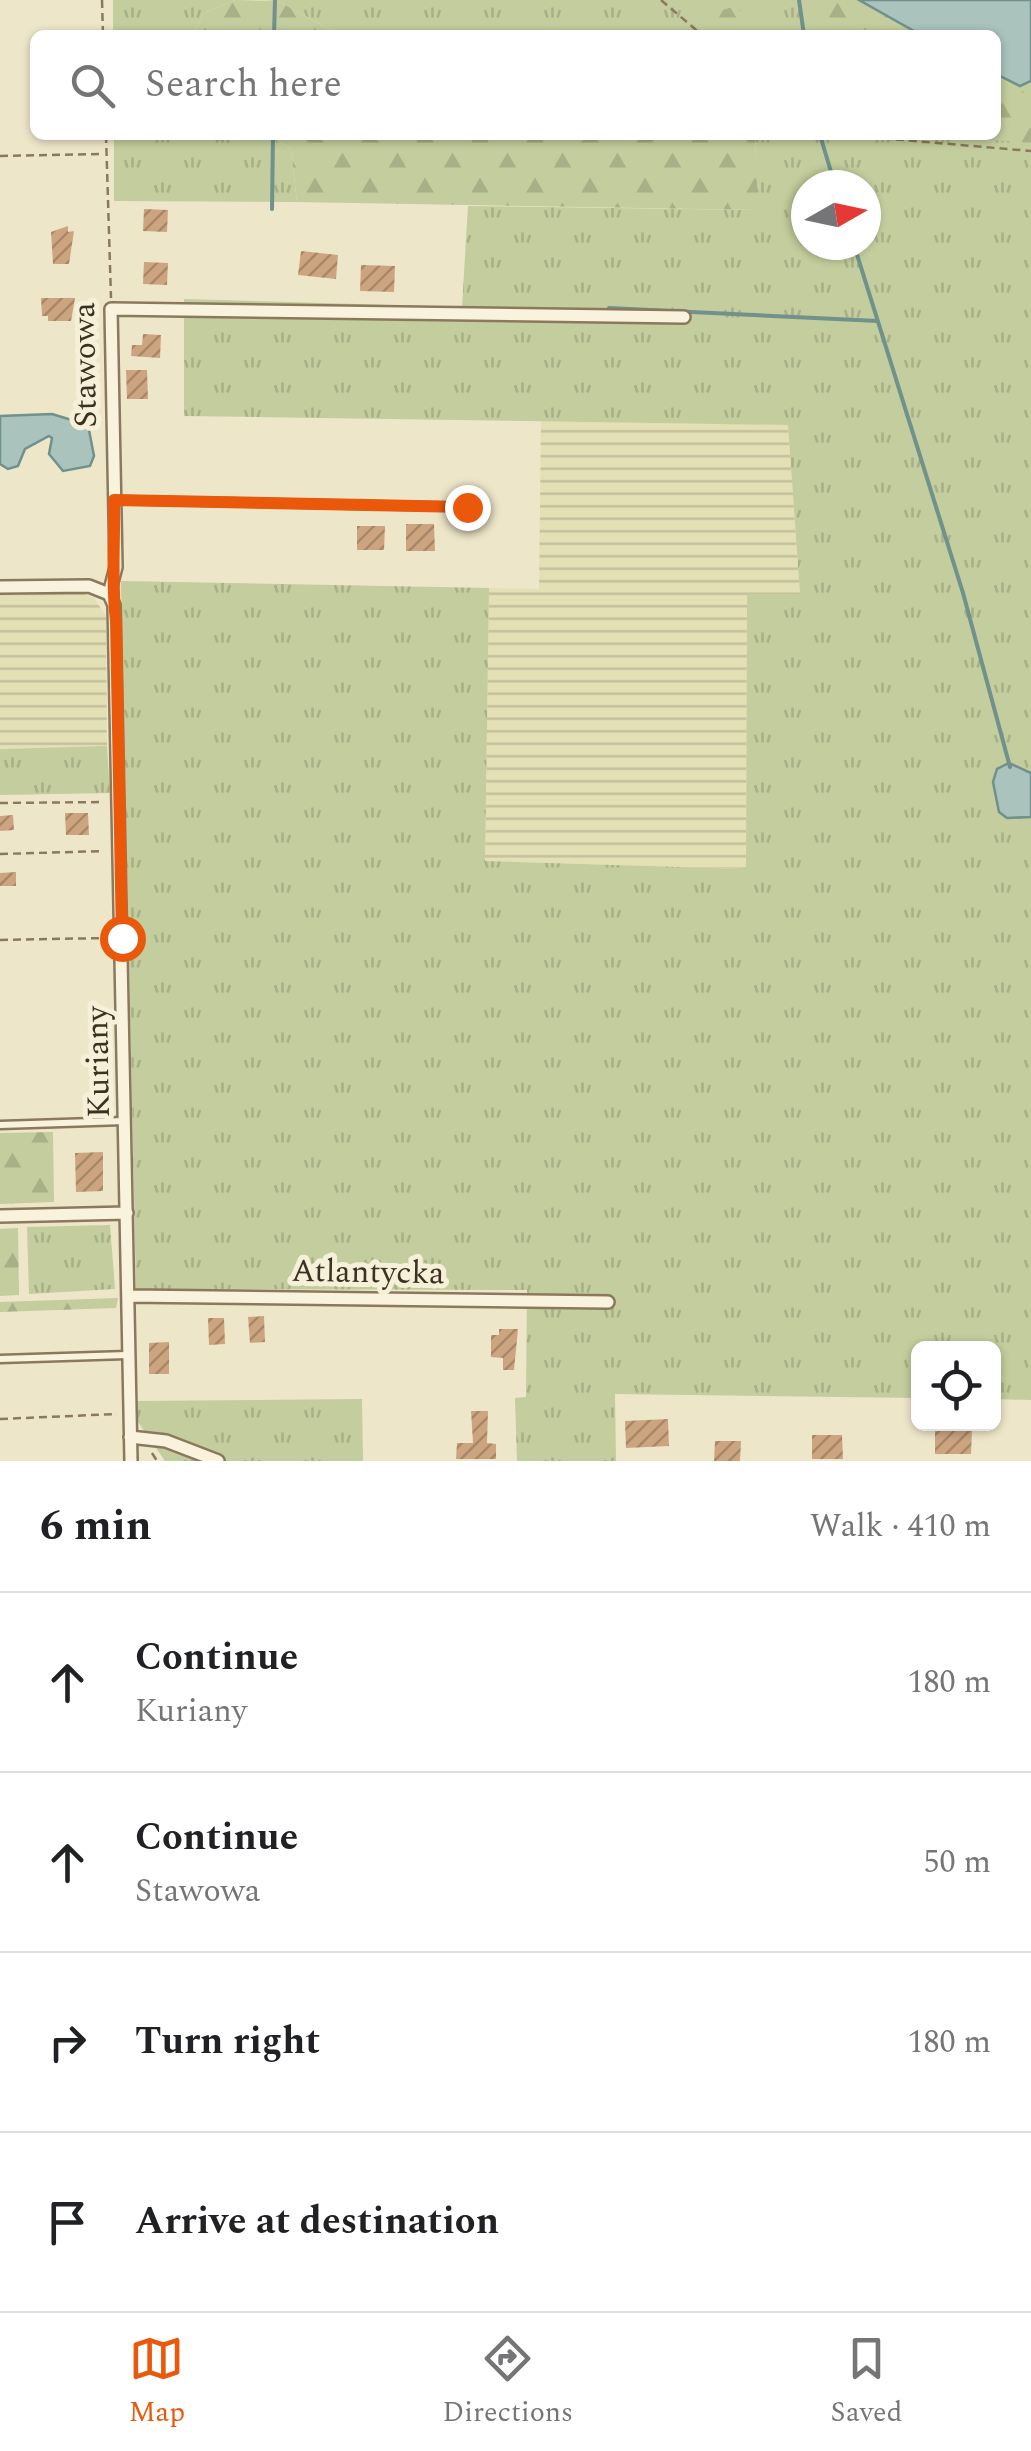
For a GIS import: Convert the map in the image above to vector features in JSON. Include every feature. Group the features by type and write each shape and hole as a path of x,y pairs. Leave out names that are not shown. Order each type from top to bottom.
{"street":[{"path":"111,309 684,317"},
{"name":"Stawowa","path":"110,594 116,568 111,309"},
{"path":"0,587 89,586 110,594"},
{"name":"Kuriany","path":"110,594 116,621 129,1413 136,1439 130,1461"},
{"path":"0,1216 127,1212"},
{"name":"Atlantycka","path":"128,1296 608,1302"},
{"path":"136,1439 166,1441 218,1461"}],"lane":[{"path":"114,500 467,507"},
{"path":"0,1125 126,1121"},
{"path":"0,1359 128,1355"}],"path":[{"path":"102,0 103,30"},
{"path":"661,0 696,30"},
{"name":"Stawowa","path":"106,140 111,309"},
{"path":"899,140 1031,152"},
{"path":"0,156 106,154"},
{"path":"0,804 120,802"},
{"path":"0,854 121,850"},
{"path":"0,940 122,938"},
{"path":"0,1419 129,1413"}],"shaded area":[{"path":"541,421 788,425 800,594 747,595 746,869 485,861 489,588 539,589"},
{"path":"81,593 94,598 106,616 107,746 0,749 0,595"}],"green space":[{"path":"113,0 235,0 204,13 196,30 113,30"},
{"path":"235,0 278,1 331,30 196,30 204,13"},
{"path":"264,0 1031,0 1031,1400 1001,1399 1001,1341 911,1341 911,1398 615,1394 616,1461 517,1461 515,1398 526,1397 527,1290 136,1289 121,581 489,588 485,861 746,869 747,594 800,594 788,425 184,416 184,299 462,307 468,206 757,210 755,140 1001,140 1001,30 331,30 278,1"},
{"path":"834,0 860,0 916,30 820,30 821,17"},
{"path":"735,6 745,15 747,30 712,30 699,18"},
{"path":"1001,76 1031,97 1031,143 992,140 1001,140"},
{"path":"114,140 276,140 291,149 297,202 114,201"},
{"path":"276,140 755,140 758,210 297,202 291,149"},
{"path":"107,746 110,793 0,795 0,749"},
{"path":"53,1132 54,1202 0,1204 0,1133"},
{"path":"110,1225 115,1289 29,1294 27,1227"},
{"path":"18,1228 19,1295 0,1296 0,1229"},
{"path":"118,1298 116,1308 0,1312 0,1302"},
{"path":"362,1399 363,1461 165,1461 138,1422 137,1401"}],"water":[{"path":"859,0 1031,0 1031,81 1020,86 1001,76 1001,30 912,30"},
{"path":"52,414 88,425 94,456 90,466 63,471 49,454 49,436 25,449 18,466 8,469 0,464 0,416"},
{"path":"1009,763 1031,773 1031,817 1007,818 999,812 993,782 997,769"}],"building":[{"path":"144,209 168,210 167,232 143,231"},
{"path":"68,226 68,232 74,231 69,264 53,264 51,232"},
{"path":"301,251 338,255 336,279 298,275"},
{"path":"144,262 168,263 167,285 143,284"},
{"path":"361,265 395,266 394,292 360,291"},
{"path":"41,298 75,298 71,321 48,321 48,316 42,316"},
{"path":"143,334 161,335 160,358 131,356 132,345 142,345"},
{"path":"126,370 147,370 148,399 127,399"},
{"path":"406,524 434,524 435,551 406,551"},
{"path":"357,526 385,526 384,550 357,550"},
{"path":"65,813 88,813 89,835 66,835"},
{"path":"13,815 14,830 0,831 0,816"},
{"path":"16,872 16,886 0,886 0,873"},
{"path":"103,1152 103,1191 76,1192 75,1153"},
{"path":"264,1316 265,1342 250,1343 248,1317"},
{"path":"208,1318 224,1318 225,1344 209,1345"},
{"path":"499,1329 518,1329 514,1370 503,1370 503,1358 491,1357 491,1335 499,1335"},
{"path":"169,1342 169,1374 149,1374 149,1343"},
{"path":"471,1411 488,1411 487,1443 496,1444 496,1459 456,1459 457,1443 473,1443"},
{"path":"668,1419 669,1446 626,1448 625,1421"},
{"path":"935,1431 972,1431 971,1454 935,1454"},
{"path":"812,1435 842,1435 843,1459 812,1459"},
{"path":"715,1441 741,1441 740,1461 714,1461"}],"waterway":[{"path":"274,30 275,0"},
{"path":"799,0 803,30"},
{"path":"272,209 273,140"},
{"path":"822,140 830,170"},
{"path":"859,260 963,593 1010,767"},
{"path":"609,308 878,321"}],"route":[{"path":"122,938 116,621 110,594 116,568 114,500 467,507"}]}
